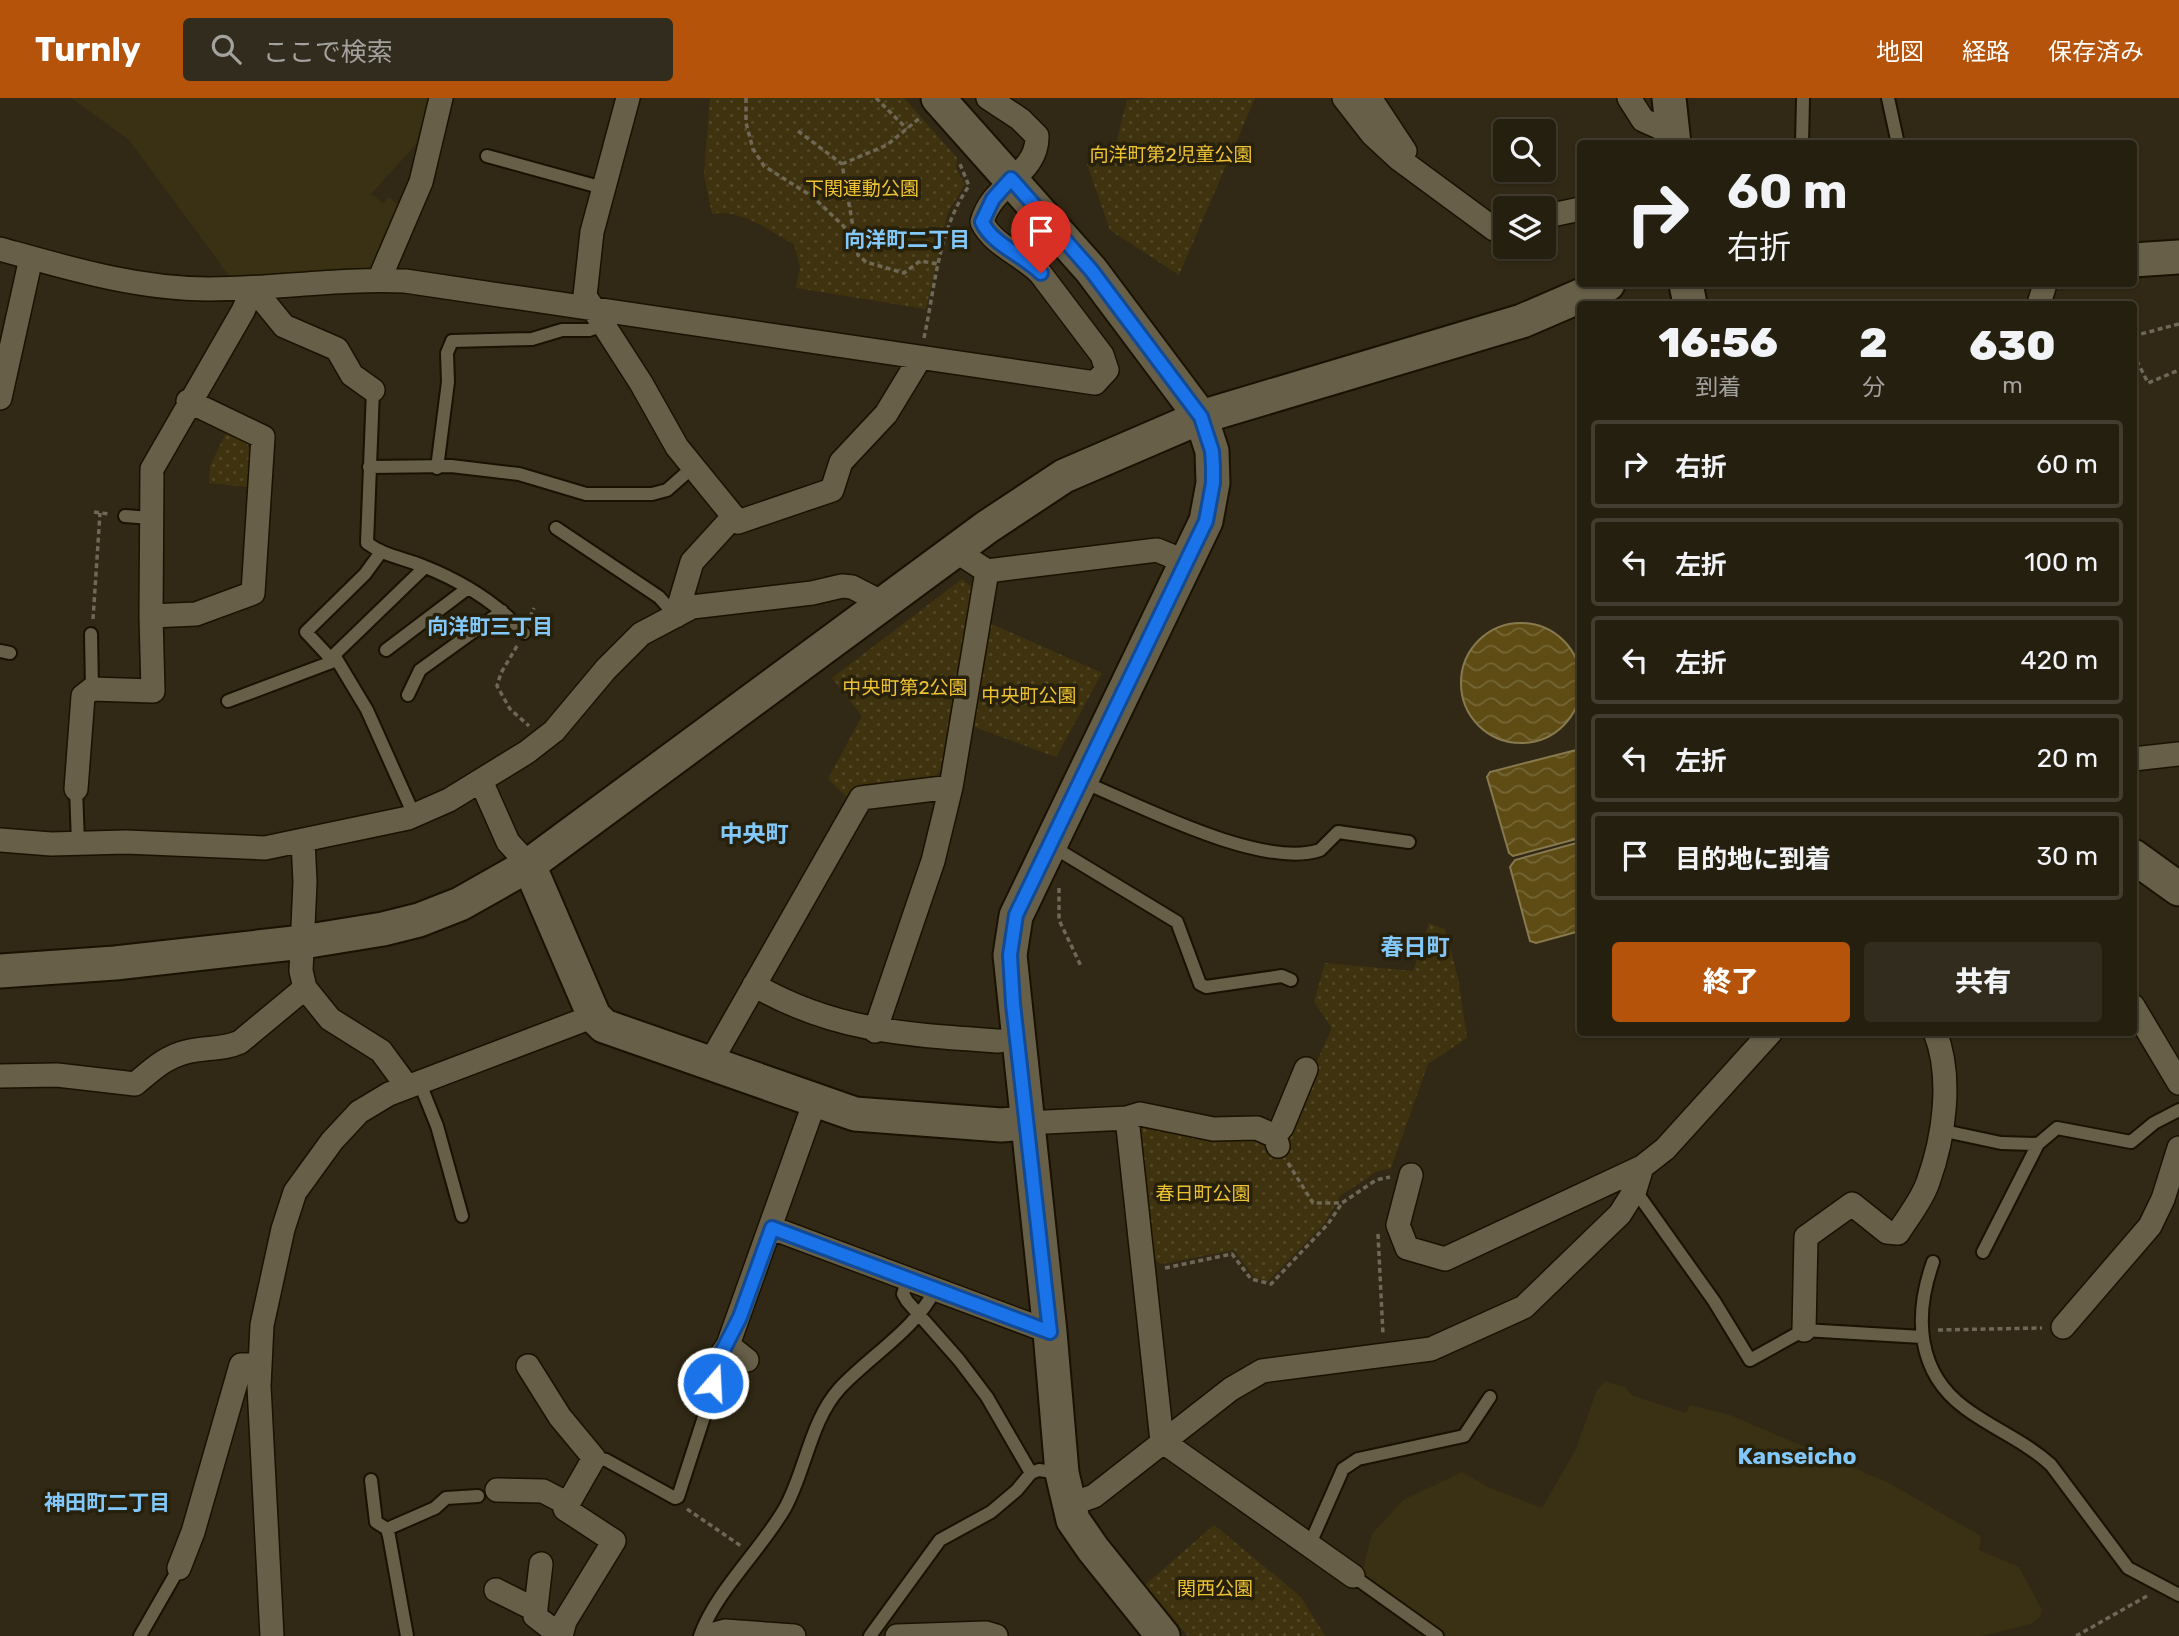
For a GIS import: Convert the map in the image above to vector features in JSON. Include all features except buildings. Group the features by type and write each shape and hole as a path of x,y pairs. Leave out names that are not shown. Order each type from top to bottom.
{"street":[{"path":"379,280 421,182 441,98"},
{"path":"0,249 105,277 152,285 207,289 253,288 379,280 597,316 920,358 1080,383 1096,383 1107,370 1102,355 1041,273 987,233 982,222 993,199 1011,179 1033,162 1037,136 1020,119 988,98"},
{"path":"1344,98 1372,134 1493,228"},
{"path":"1370,98 1426,178"},
{"path":"1629,98 1643,120 1672,138"},
{"path":"1669,98 1672,138"},
{"path":"622,99 590,245 585,296 641,383 677,447 738,522 832,490 841,461 886,414 920,358"},
{"path":"932,106 1011,179 1091,270 1201,417 1212,451 1213,483 1206,521 1016,915 1011,933 1013,1004 1050,1332 1046,1473 1069,1505 1073,1520 1093,1549 1163,1636"},
{"path":"1556,214 1577,210"},
{"path":"2137,260 2179,257"},
{"path":"0,398 31,258"},
{"path":"0,971 115,963 303,942 419,920 460,904 530,865 956,551 1064,476 1201,417 1522,321 1601,287"},
{"path":"253,288 284,326 337,349 352,376 373,390"},
{"path":"76,789 83,696 92,689 153,691 150,617 152,469 188,401 243,311 253,288"},
{"path":"150,617 197,614 253,593 263,438 188,401"},
{"path":"676,616 692,562 733,517"},
{"path":"956,551 987,572 1157,550 1186,562"},
{"path":"875,1031 933,861 951,787 987,572"},
{"path":"0,840 51,844 78,842 265,848 414,815 449,800 544,739 606,669 642,634 692,607 842,586 852,587 885,604"},
{"path":"2137,759 2179,754"},
{"path":"481,781 508,842 530,865 594,1016 604,1026 619,1033 855,1114 1002,1125 1127,1118 1140,1114 1213,1129 1256,1128 1276,1141 1306,1069"},
{"path":"710,1063 861,799 951,787"},
{"path":"303,840 301,971 305,988 330,1019 381,1051 413,1083"},
{"path":"2137,859 2179,889"},
{"path":"754,985 782,999 875,1031 999,1041"},
{"path":"0,1076 57,1075 135,1084 167,1059 240,1042 305,988"},
{"path":"2137,1013 2179,1083"},
{"path":"272,1636 260,1365 262,1325 283,1229 295,1192 324,1150 359,1112 413,1083 594,1016"},
{"path":"1401,1176 1398,1225 1407,1248 1445,1259 1642,1167 1665,1149 1767,1036"},
{"path":"1804,1330 1806,1237 1852,1204 1887,1232 1898,1233 1927,1184 1940,1130 1945,1090 1935,1036"},
{"path":"714,1387 718,1360 728,1345 772,1228 810,1115"},
{"path":"1127,1118 1162,1441 1353,1576"},
{"path":"2063,1327 2150,1226 2163,1199 2179,1148"},
{"path":"1069,1505 1094,1496 1231,1389 1262,1371 1431,1349 1524,1307 1604,1233 1635,1190 1642,1167"},
{"path":"772,1228 1050,1332"},
{"path":"728,1345 747,1360"},
{"path":"179,1568 197,1518 241,1365 260,1365"},
{"path":"528,1366 560,1417 594,1458 565,1509 614,1541 565,1621 561,1636 535,1616 541,1564"},
{"path":"487,1493 543,1491 568,1504"},
{"path":"496,1590 536,1610"},
{"path":"707,1636 725,1631 793,1636"},
{"path":"897,1636 986,1633 996,1636"}],"lane":[{"path":"1802,140 1803,98"},
{"path":"1888,98 1897,140"},
{"path":"487,156 603,188"},
{"path":"437,468 448,382 447,353 452,341 532,339 562,330 589,330 597,316"},
{"path":"373,390 367,543 381,552 425,567 468,588 502,611 524,633"},
{"path":"369,467 451,466 519,474 586,494 652,494 667,489 693,467"},
{"path":"125,516 150,518"},
{"path":"556,528 659,597 676,616"},
{"path":"381,552 365,574 306,632 335,661 367,710 414,815"},
{"path":"335,661 334,655 425,567"},
{"path":"386,650 468,588"},
{"path":"408,695 420,670 502,611"},
{"path":"91,634 92,689"},
{"path":"228,701 335,661"},
{"path":"1081,780 1220,840 1282,852 1320,850 1338,832 1409,842"},
{"path":"76,789 78,842"},
{"path":"1050,845 1177,922 1200,984 1206,987 1282,976 1290,980"},
{"path":"413,1083 438,1126 462,1216"},
{"path":"1983,1252 2038,1144 2057,1128 2131,1142 2154,1123 2179,1110"},
{"path":"1940,1130 2001,1143 2038,1144"},
{"path":"1635,1190 1714,1301 1750,1360 1804,1330 1922,1333"},
{"path":"1933,1262 1924,1288 1922,1333 1930,1369 1965,1408 2036,1451 2108,1538 2119,1559 2128,1568 2179,1595"},
{"path":"870,1636 940,1540 991,1512 1046,1473 903,1294 908,1278"},
{"path":"699,1636 785,1508 817,1426 838,1390 919,1314 936,1288"},
{"path":"594,1458 606,1460 674,1498 678,1497 714,1387"},
{"path":"1309,1546 1343,1469 1358,1459 1464,1436 1490,1397"},
{"path":"371,1480 376,1522 387,1528"},
{"path":"387,1528 435,1508 446,1498 487,1493"},
{"path":"387,1528 407,1636"},
{"path":"140,1636 179,1568"},
{"path":"1353,1576 1437,1636"}],"path":[{"path":"746,98 746,122 753,149 764,166 813,197 856,237"},
{"path":"876,98 907,129"},
{"path":"842,164 887,145 932,106"},
{"path":"798,131 842,164 858,255 866,262 904,273 920,261 938,264"},
{"path":"920,358 938,264 953,211 969,186 959,168 962,155"},
{"path":"2137,335 2179,324"},
{"path":"2137,361 2148,383 2179,370"},
{"path":"91,634 100,513"},
{"path":"534,608 496,686 510,709 544,739"},
{"path":"1050,880 1061,892 1059,920 1081,966"},
{"path":"1276,1141 1313,1203 1342,1203"},
{"path":"1143,1269 1160,1269 1232,1254 1251,1279 1270,1284 1328,1224 1342,1203 1376,1180 1401,1176"},
{"path":"1378,1222 1384,1354"},
{"path":"1922,1333 2063,1327"},
{"path":"674,1498 744,1547 750,1557"},
{"path":"2076,1636 2161,1586"}],"shaded area":[{"path":"71,98 430,98 421,139 371,194 383,203 389,197 402,208 373,272 233,281 129,140"},
{"path":"1605,1381 1625,1387 1631,1395 1686,1413 1690,1405 1730,1415 1889,1483 1981,1536 1979,1550 2019,1567 2042,1610 2040,1617 2031,1624 1981,1636 1441,1636 1361,1577 1372,1534 1403,1500 1462,1472 1488,1487 1542,1508 1575,1451 1596,1392"}],"green space":[{"name":"下関運動公園","path":"710,98 904,98 957,158 956,169 965,184 948,212 926,309 796,288 800,267 794,244 744,217 712,214 704,175"},
{"name":"向洋町第2児童公園","path":"1255,98 1179,275 1110,230 1087,164 1112,160 1127,100"},
{"path":"227,431 246,440 251,454 248,487 209,483 210,466"},
{"name":"中央町第2公園","path":"962,579 973,588 946,766 929,781 854,788 849,799 828,779 862,716 832,678"},
{"name":"中央町公園","path":"987,622 1102,673 1056,757 972,726"},
{"name":"春日町公園","path":"1429,923 1445,929 1458,978 1467,1038 1428,1064 1391,1168 1376,1172 1340,1196 1324,1224 1267,1282 1254,1277 1234,1250 1161,1264 1149,1256 1136,1127 1141,1121 1284,1133 1332,1028 1314,1002 1325,963 1413,971"},
{"name":"関西公園","path":"1214,1525 1301,1597 1325,1636 1188,1636 1145,1585"}],"water":[{"path":"1509,624 1533,624 1554,633 1571,650 1576,660 1577,703 1571,716 1554,733 1533,742 1509,742 1488,733 1471,716 1462,695 1462,671 1471,650 1488,633"},
{"path":"1577,750 1577,839 1513,856 1509,853 1487,777 1490,772"},
{"path":"1577,843 1577,932 1536,943 1530,941 1510,867 1515,860"}],"district":[{"name":"向洋町二丁目","path":"907,239"},
{"name":"向洋町三丁目","path":"490,626"},
{"name":"中央町","path":"754,834"},
{"name":"春日町","path":"1415,947"},
{"name":"Kanseicho","path":"1797,1456"},
{"name":"神田町二丁目","path":"107,1502"}],"route":[{"path":"713,1383 718,1360 740,1317 772,1228 1050,1332 1013,1004 1011,933 1016,915 1206,521 1213,483 1212,451 1201,417 1091,270 1011,179 993,199 982,222 987,233 1041,273"}]}
